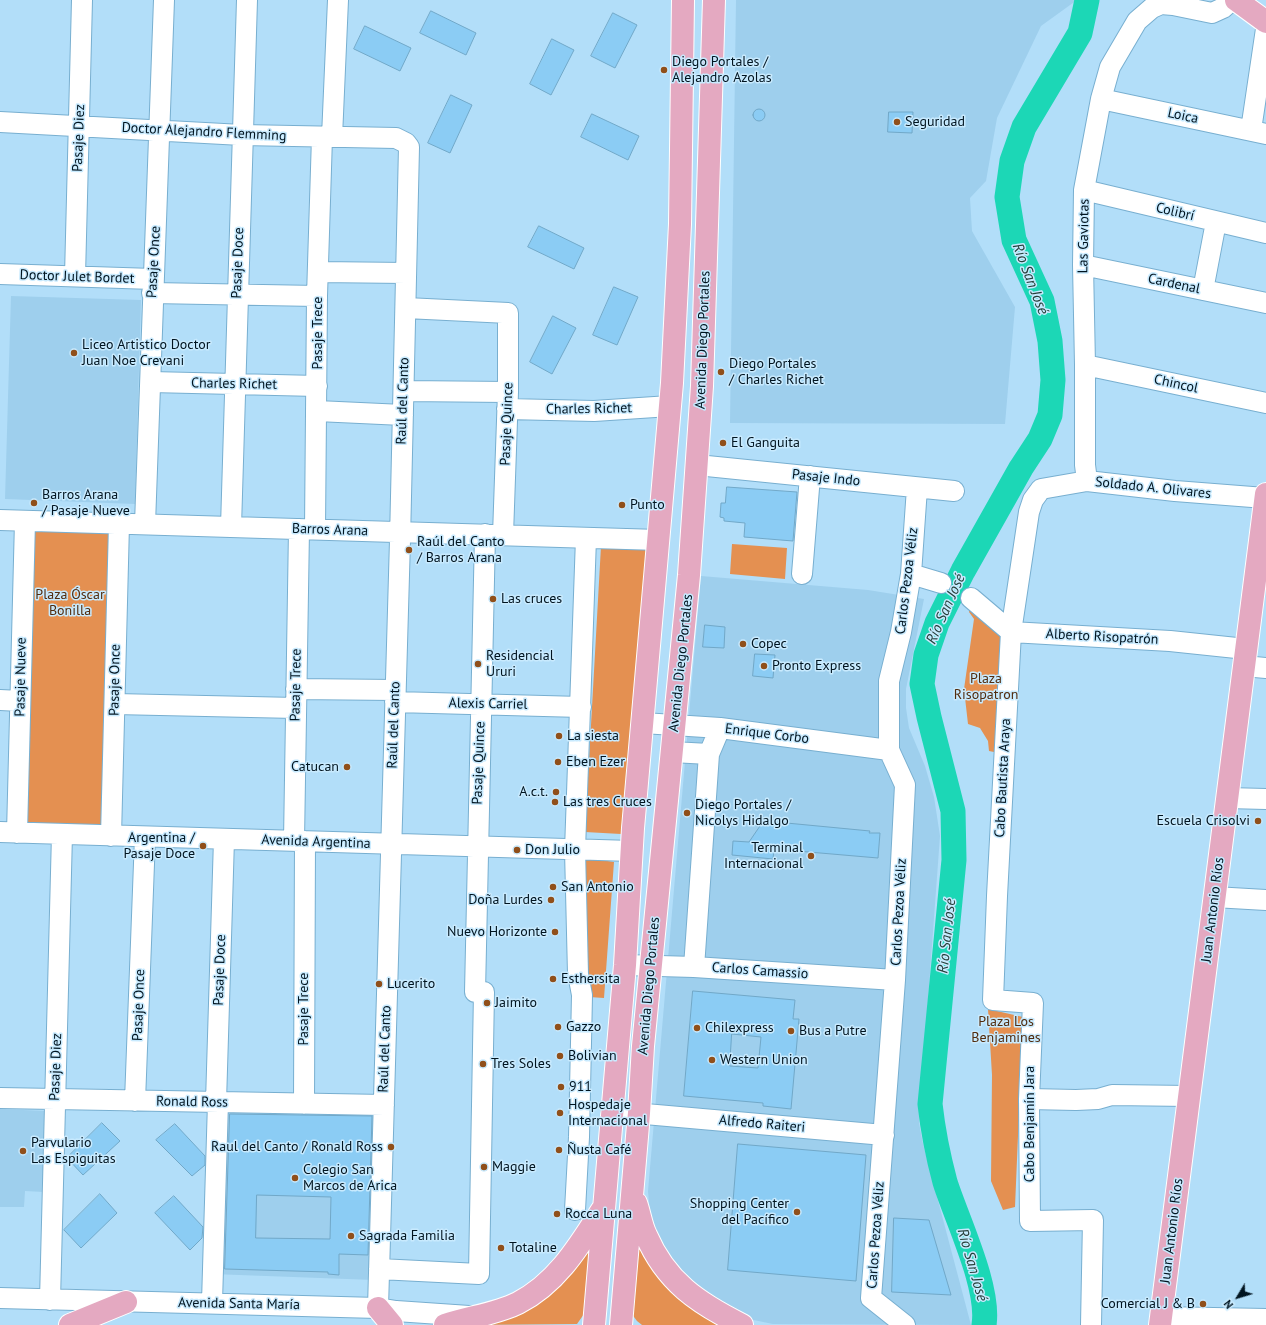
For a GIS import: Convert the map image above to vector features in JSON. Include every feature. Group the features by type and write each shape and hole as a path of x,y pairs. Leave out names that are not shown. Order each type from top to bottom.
{"main road":[{"name":"Avenida Diego Portales","path":"594,1325 611,1111 625,965 632,851 672,383 680,224 683,0"},
{"name":"Avenida Diego Portales","path":"621,1325 650,966 689,575 697,466 702,386 714,0"},
{"path":"1236,0 1266,22"},
{"path":"672,383 702,386"},
{"name":"Juan Antonio Ríos","path":"1160,1321 1245,658 1263,539 1266,496"},
{"path":"649,659 679,681"},
{"path":"632,1193 645,1235 663,1267 680,1286 697,1301 742,1325"},
{"path":"445,1325 518,1303 542,1287 569,1260 603,1208"},
{"path":"70,1325 126,1302"},
{"path":"378,1308 392,1325"}],"street":[{"name":"Pasaje Diez","path":"75,276 82,0"},
{"name":"Pasaje Once","path":"145,524 164,0"},
{"name":"Pasaje Doce","path":"231,527 247,0"},
{"name":"Pasaje Trece","path":"304,1104 296,698 307,529 317,411 317,296 327,137 338,0"},
{"name":"Las Gaviotas","path":"1087,481 1085,465 1083,265 1084,190 1101,99 1110,67 1137,21 1152,8 1162,4 1212,13 1223,8 1232,0"},
{"path":"1258,132 1266,29"},
{"name":"Loica","path":"1101,99 1258,132"},
{"name":"Doctor Alejandro Flemming","path":"0,122 242,135 396,138 406,143"},
{"name":"Raúl del Canto","path":"378,1308 406,308 409,152 406,143"},
{"name":"Colibrí","path":"1084,190 1266,233"},
{"path":"1203,290 1216,222"},
{"name":"Cardenal","path":"1083,265 1266,302"},
{"path":"319,272 406,273"},
{"name":"Doctor Julet Bordet","path":"0,274 75,276 237,295 317,296"},
{"name":"Pasaje Quince","path":"379,1269 479,1274 479,992 477,846 481,704 494,535 508,400 508,313 406,308"},
{"name":"Chincol","path":"1085,365 1266,404"},
{"name":"Charles Richet","path":"151,382 317,386"},
{"name":"Charles Richet","path":"404,391 508,400 594,411 670,406"},
{"path":"317,411 403,415"},
{"name":"Pasaje Indo","path":"697,466 954,491"},
{"path":"802,574 810,476"},
{"name":"Soldado A. Olivares","path":"1041,490 1087,481 1175,491 1266,496"},
{"name":"Carlos Pezoa Véliz","path":"904,1325 872,1298 895,980 905,785 889,750 889,681 901,632 910,574 916,488"},
{"name":"Cabo Bautista Araya","path":"1033,1003 993,1000 1011,632 1029,512 1033,500 1041,490"},
{"name":"Barros Arana","path":"0,520 659,540"},
{"name":"Pasaje Nueve","path":"9,832 20,701 25,521"},
{"name":"Pasaje Once","path":"111,836 119,524"},
{"path":"575,1210 579,1137 582,995 578,974 574,850 581,707 586,538"},
{"path":"910,574 941,583"},
{"path":"971,598 1011,632"},
{"name":"Alberto Risopatrón","path":"1011,632 1170,641 1245,658 1266,668"},
{"name":"Alexis Carriel","path":"296,698 395,696 481,704 581,707"},
{"path":"115,704 296,698"},
{"path":"0,700 20,701"},
{"name":"Enrique Corbo","path":"643,723 720,728 889,750"},
{"path":"694,967 709,754 720,728"},
{"path":"672,752 709,754"},
{"path":"1227,798 1266,799"},
{"name":"Avenida Argentina","path":"9,832 632,851"},
{"name":"Pasaje Diez","path":"50,1300 62,834"},
{"name":"Pasaje Once","path":"136,1101 145,837"},
{"name":"Pasaje Doce","path":"212,1302 224,839"},
{"path":"1214,897 1266,900"},
{"name":"Carlos Camassio","path":"625,965 694,967 895,980"},
{"name":"Cabo Benjamín Jara","path":"1033,1003 1029,1099 1030,1221 1093,1220 1091,1325"},
{"path":"1029,1099 1098,1099 1112,1095 1189,1096"},
{"name":"Ronald Ross","path":"0,1098 384,1105"},
{"path":"611,1111 639,1113"},
{"name":"Alfredo Raiteri","path":"639,1113 884,1135"},
{"name":"Avenida Santa María","path":"0,1298 126,1302 212,1302 378,1308 396,1312 477,1316"},
{"path":"1160,1321 1266,1319"}],"shaded area":[{"path":"736,0 1077,0 1041,26 997,118 986,181 970,198 972,231 1015,307 1005,424 730,423"},
{"name":"Liceo Artistico Doctor Juan Noe Crevani","path":"11,296 141,300 135,504 5,499"},
{"path":"701,576 868,590 924,599 906,689 906,708 909,728 925,766 934,797 940,836 919,1123 923,1144 971,1325 773,1324 729,1315 668,1262 650,1215 648,1191"},
{"name":"Colegio San Marcos de Arica","path":"215,1105 377,1110 374,1280 212,1274"},
{"name":"Parvulario Las Espiguitas","path":"0,1109 46,1111 44,1192 25,1191 24,1207 0,1207"}],"green space":[{"name":"Plaza Óscar Bonilla","path":"31,527 112,530 105,828 24,824"},
{"path":"732,544 787,548 785,579 730,574"},
{"path":"601,546 647,547 621,834 585,832"},
{"name":"Plaza Risopatron","path":"971,598 1011,632 1004,754 989,751 988,741 980,728 968,724 964,689 974,619 969,612"},
{"path":"581,857 614,862 604,998 589,997 589,977 583,975"},
{"name":"Plaza Los Benjamines","path":"988,1009 1023,1017 1015,1207 1003,1210 991,1181 992,1075"},
{"path":"591,1232 584,1314 577,1324 469,1325 495,1319"},
{"path":"637,1232 691,1308 719,1325 642,1325 637,1321 631,1313"}],"building":[{"path":"431,11 476,33 466,55 420,33"},
{"path":"613,13 637,25 615,68 591,56"},
{"path":"365,26 411,48 400,71 354,49"},
{"path":"552,39 574,50 551,95 530,84"},
{"path":"451,95 472,105 450,153 428,143"},
{"path":"761,109 764,110 764,120 757,121 754,120 753,113 754,110"},
{"path":"889,112 913,112 912,133 888,132"},
{"path":"592,114 639,136 628,160 581,137"},
{"path":"539,226 584,248 574,269 528,247"},
{"path":"614,287 638,297 617,345 593,335"},
{"path":"553,316 576,328 552,374 530,362"},
{"path":"727,487 797,492 793,541 744,537 745,523 724,521 724,518 720,517 721,503 725,503"},
{"path":"705,625 725,627 724,648 703,647"},
{"name":"Pronto Express","path":"755,654 775,655 773,678 753,676"},
{"path":"776,822 880,833 878,858 774,849 773,859 732,855 733,841 749,842 762,823 775,825"},
{"path":"693,991 795,1000 793,1019 799,1019 791,1109 763,1106 763,1103 684,1096","holes":["732,1034 761,1037 758,1068 730,1066"]},
{"name":"Colegio San Marcos de Arica","path":"230,1114 372,1116 368,1255 339,1254 339,1275 328,1274 328,1272 225,1269","holes":["257,1195 331,1197 330,1239 256,1238"]},
{"path":"102,1123 120,1141 83,1175 67,1158"},
{"path":"175,1124 205,1156 205,1165 192,1176 156,1140"},
{"name":"Shopping Center del Pacífico","path":"738,1144 866,1155 856,1281 728,1270"},
{"path":"100,1194 117,1213 81,1248 64,1230"},
{"path":"174,1196 203,1227 202,1238 190,1250 155,1213"},
{"path":"894,1218 929,1220 951,1295 892,1292"}],"waterway":[{"name":"Río San José","path":"984,1325 985,1310 982,1292 971,1254 945,1182 936,1143 930,1104 954,860 953,811 922,684 926,655 937,623 963,571 1021,468 1040,439 1050,415 1053,380 1050,341 1042,301 1014,240 1007,197 1012,161 1024,127 1080,33 1087,0"}],"place":[{"name":"Diego Portales / Alejandro Azolas","path":"664,70"},
{"name":"Seguridad","path":"897,122"},
{"name":"Liceo Artistico Doctor Juan Noe Crevani","path":"74,353"},
{"name":"Diego Portales / Charles Richet","path":"721,372"},
{"name":"El Ganguita","path":"723,443"},
{"name":"Barros Arana / Pasaje Nueve","path":"34,503"},
{"name":"Punto","path":"622,505"},
{"name":"Raúl del Canto / Barros Arana","path":"409,550"},
{"name":"Las cruces","path":"493,599"},
{"name":"Copec","path":"743,644"},
{"name":"Residencial Ururi","path":"478,664"},
{"name":"Pronto Express","path":"764,666"},
{"name":"La siesta","path":"559,736"},
{"name":"Eben Ezer","path":"558,762"},
{"name":"Catucan","path":"347,767"},
{"name":"A.c.t.","path":"556,792"},
{"name":"Las tres Cruces","path":"555,802"},
{"name":"Diego Portales / Nicolys Hidalgo","path":"687,813"},
{"name":"Escuela Crisolvi","path":"1258,821"},
{"name":"Argentina / Pasaje Doce","path":"203,846"},
{"name":"Don Julio","path":"517,850"},
{"name":"Terminal Internacional","path":"811,856"},
{"name":"San Antonio","path":"553,887"},
{"name":"Doña Lurdes","path":"551,900"},
{"name":"Nuevo Horizonte","path":"555,932"},
{"name":"Esthersita","path":"553,979"},
{"name":"Lucerito","path":"379,984"},
{"name":"Jaimito","path":"487,1003"},
{"name":"Gazzo","path":"558,1027"},
{"name":"Chilexpress","path":"697,1028"},
{"name":"Bus a Putre","path":"791,1031"},
{"name":"Bolivian","path":"560,1056"},
{"name":"Western Union","path":"712,1060"},
{"name":"Tres Soles","path":"483,1064"},
{"name":"911","path":"561,1087"},
{"name":"Hospedaje Internacional","path":"560,1113"},
{"name":"Raul del Canto / Ronald Ross","path":"391,1147"},
{"name":"Ñusta Café","path":"559,1150"},
{"name":"Parvulario Las Espiguitas","path":"23,1151"},
{"name":"Maggie","path":"484,1167"},
{"name":"Colegio San Marcos de Arica","path":"295,1178"},
{"name":"Shopping Center del Pacífico","path":"797,1212"},
{"name":"Rocca Luna","path":"557,1214"},
{"name":"Sagrada Familia","path":"351,1236"},
{"name":"Totaline","path":"501,1248"},
{"name":"Comercial J & B","path":"1203,1304"}]}
